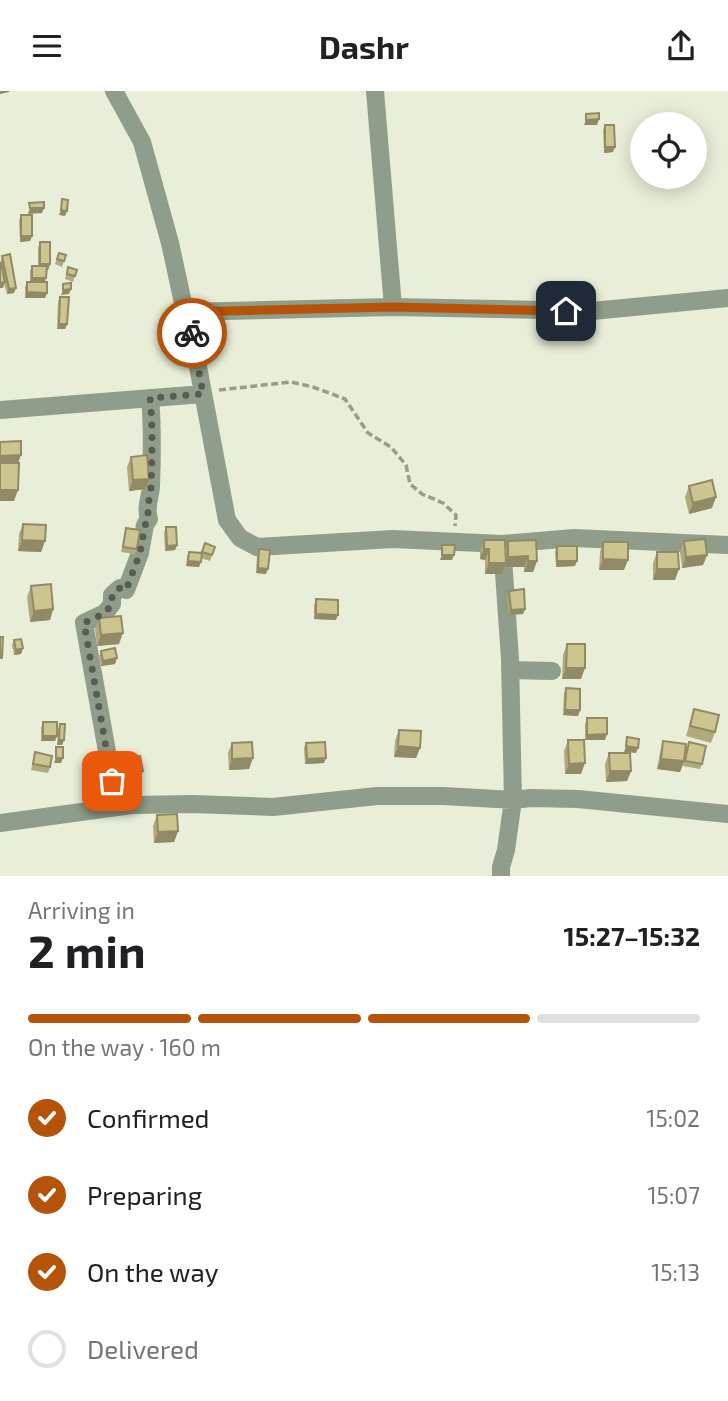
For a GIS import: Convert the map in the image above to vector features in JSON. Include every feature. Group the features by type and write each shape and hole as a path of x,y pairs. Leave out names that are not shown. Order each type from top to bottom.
{"street":[{"path":"114,91 142,142 192,335 227,520 240,538 257,547 393,539 502,544 574,538 728,545"},
{"path":"375,91 393,307"},
{"path":"184,312 393,307 592,311 728,297"},
{"path":"0,409 203,394"},
{"path":"117,807 84,623 105,613 112,604 112,595 120,588 126,590 140,553 145,525 149,519 146,509 151,491 150,398"},
{"path":"501,876 513,800 510,670 502,544"},
{"path":"510,670 552,671"},
{"path":"0,823 117,807 193,804 273,807 377,796 578,799 728,814"}],"path":[{"path":"203,394 216,390 291,382 345,399 368,433 391,447 406,465 410,484 422,494 443,503 456,515 455,542"}],"building":[{"path":"599,113 599,119 586,120 586,114"},
{"path":"605,125 614,125 615,147 605,147"},
{"path":"62,199 68,200 67,211 61,210"},
{"path":"44,202 44,208 30,208 29,203"},
{"path":"21,215 32,215 32,236 21,236"},
{"path":"40,242 50,242 50,264 40,264"},
{"path":"59,253 66,255 64,261 57,259"},
{"path":"10,254 16,288 9,289 2,256"},
{"path":"0,264 5,282 0,283"},
{"path":"32,266 47,266 46,278 32,278"},
{"path":"68,267 77,270 75,276 67,274"},
{"path":"27,282 47,282 47,293 27,292"},
{"path":"71,283 71,289 63,290 63,284"},
{"path":"60,297 69,297 67,324 59,324"},
{"path":"21,441 21,455 0,456 0,442"},
{"path":"147,455 149,479 133,480 131,457"},
{"path":"0,463 19,463 18,490 0,490"},
{"path":"712,480 716,497 693,503 689,486"},
{"path":"23,524 46,525 45,541 22,540"},
{"path":"166,527 176,527 177,545 167,546"},
{"path":"126,528 140,530 137,549 123,547"},
{"path":"705,539 707,555 686,557 684,541"},
{"path":"484,540 505,540 506,563 489,563 489,549 484,549"},
{"path":"536,540 537,561 528,561 528,556 508,557 508,541"},
{"path":"603,542 628,542 628,560 603,559"},
{"path":"205,543 215,547 212,555 202,552"},
{"path":"442,545 455,545 454,555 442,555"},
{"path":"557,546 577,546 577,561 557,561"},
{"path":"259,549 270,550 268,569 258,568"},
{"path":"189,552 202,553 201,562 188,561"},
{"path":"657,552 678,552 679,569 657,569"},
{"path":"51,584 53,609 34,611 31,586"},
{"path":"524,589 525,609 511,610 509,591"},
{"path":"316,599 338,600 338,615 316,614"},
{"path":"121,616 123,633 101,635 99,618"},
{"path":"0,637 3,637 2,658 0,658"},
{"path":"21,639 23,648 16,650 14,640"},
{"path":"567,644 585,644 585,668 566,668"},
{"path":"115,648 117,658 103,661 101,651"},
{"path":"566,688 580,689 580,710 565,710"},
{"path":"694,709 719,715 715,732 690,726"},
{"path":"587,718 607,718 607,734 587,735"},
{"path":"43,722 57,722 57,736 43,736"},
{"path":"60,724 65,724 64,740 59,740"},
{"path":"399,730 421,731 420,748 398,746"},
{"path":"627,737 639,739 638,748 626,746"},
{"path":"568,740 584,740 585,763 569,764"},
{"path":"663,741 686,744 684,761 661,759"},
{"path":"252,742 253,758 232,759 232,743"},
{"path":"325,742 326,758 307,759 306,743"},
{"path":"689,742 706,746 702,764 685,761"},
{"path":"56,747 63,747 63,758 56,758"},
{"path":"35,752 52,756 50,767 33,764"},
{"path":"609,753 630,753 631,771 610,771"},
{"path":"140,756 143,771 124,775 121,760"},
{"path":"177,814 178,831 158,832 157,815"}],"way so far":[{"path":"112,781 84,623 105,613 112,604 112,595 120,588 126,590 140,553 145,525 149,519 146,509 151,491 150,398 203,394 192,333"}],"route":[{"path":"192,333 184,312 393,307 566,311"}]}
